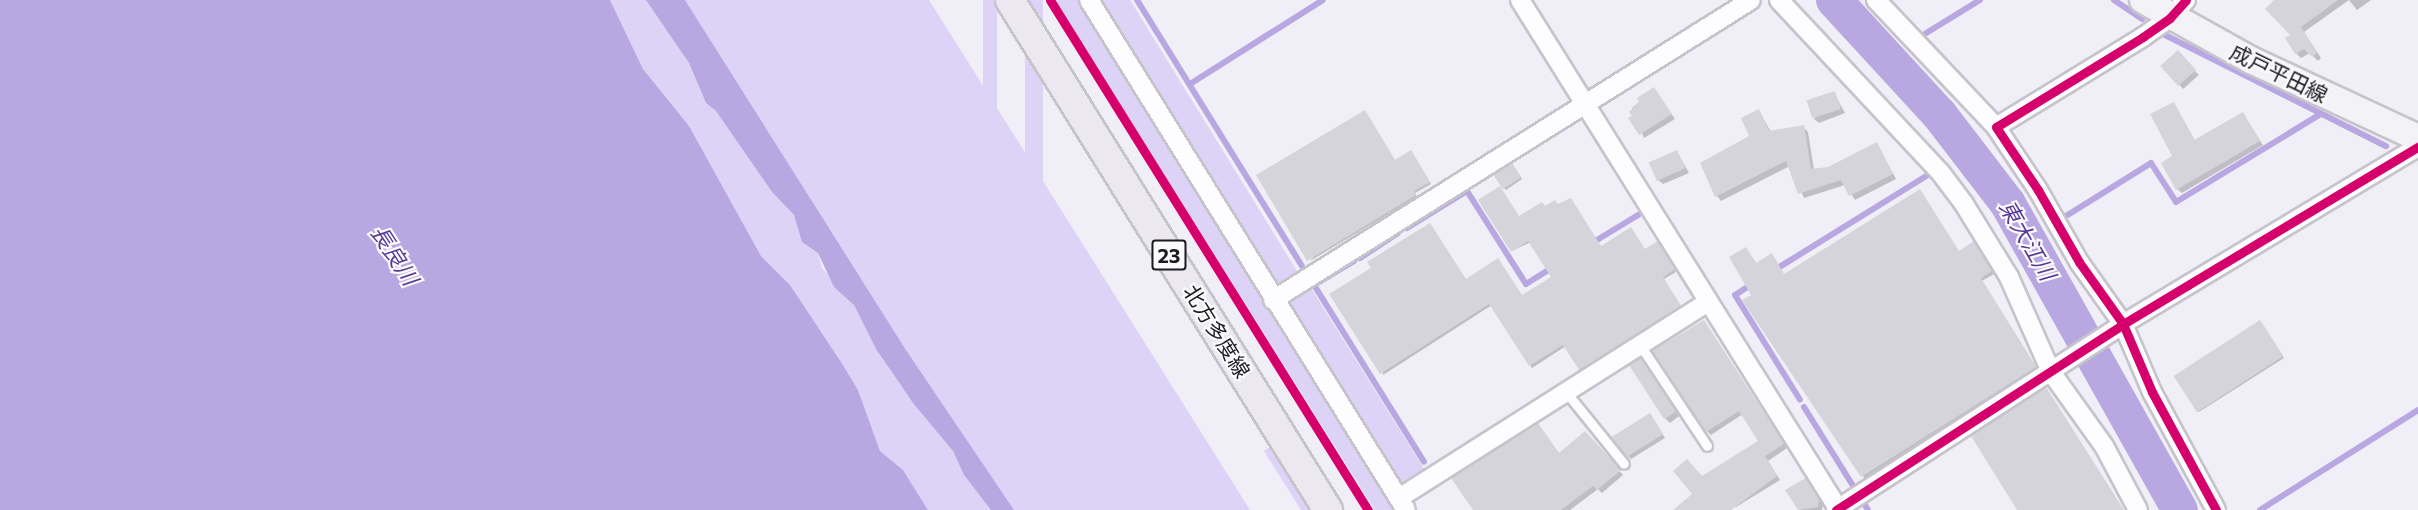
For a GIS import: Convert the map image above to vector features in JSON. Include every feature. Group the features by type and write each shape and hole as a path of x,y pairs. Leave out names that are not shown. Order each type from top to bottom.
{"main road":[{"name":"北方多度線","path":"1010,0 1328,510"},
{"name":"成戸平田線","path":"2143,0 2178,9 2251,60 2418,138"}],"street":[{"path":"1089,0 1273,300 1402,504 1566,392 1708,302"},
{"path":"1520,0 1838,509 2116,329 2418,147"},
{"path":"1273,300 1751,0"},
{"path":"1779,0 1940,172 1964,204 2009,277 2056,368 2104,446 2138,510"},
{"path":"1876,0 1996,127 2038,190 2216,510"},
{"path":"1996,127 2178,9"}],"lane":[{"path":"1640,345 1707,446"},
{"path":"1566,392 1624,464"}],"path":[{"path":"1050,0 1368,510"}],"shaded area":[{"path":"610,0 646,0 659,17 689,63 706,103 716,111 772,192 794,215 803,242 818,253 822,268 854,305 876,349 908,396 953,451 964,475 991,510 928,510 903,470 880,451 858,390 790,285 761,256 689,126 643,69"},
{"path":"685,0 929,0 1250,510 1014,510 906,350"},
{"path":"983,0 997,0 997,510 983,510"},
{"path":"1025,0 1043,0 1043,510 1025,510"},
{"path":"1055,0 1080,0 1396,510 1375,510"},
{"path":"1097,0 1130,0 1300,276 1276,286"},
{"path":"1309,285 1426,472 1405,484 1399,483 1289,305 1291,296"},
{"path":"1274,444 1316,510 1301,510 1264,451"}],"water":[{"name":"長良川","path":"0,0 610,0 643,69 689,126 761,256 790,285 858,390 880,451 903,470 928,510 0,510"},
{"path":"646,0 685,0 906,350 1014,510 991,510 964,475 953,451 913,403 876,349 854,305 834,287 818,253 802,242 794,215 772,192 716,111 706,103 689,63"}],"building":[{"path":"2274,0 2338,0 2301,27 2317,53 2312,57 2304,49 2295,54 2285,38 2290,35 2265,9"},
{"path":"2178,50 2196,70 2178,86 2160,66"},
{"path":"1654,87 1672,114 1639,135 1628,118 1632,116 1629,112 1639,102 1637,98"},
{"path":"1835,91 1841,109 1812,118 1806,100"},
{"path":"2174,102 2194,140 2243,112 2260,141 2176,190 2161,163 2172,156 2150,114"},
{"path":"1759,109 1769,131 1804,125 1811,169 1828,167 1877,142 1893,174 1849,196 1841,180 1798,194 1786,161 1715,197 1700,163 1749,136 1741,118"},
{"path":"1365,110 1395,160 1411,150 1430,182 1414,191 1416,195 1307,261 1256,175"},
{"path":"1677,150 1685,168 1657,181 1649,163"},
{"path":"1512,163 1521,177 1503,189 1494,175"},
{"path":"1500,186 1519,216 1542,202 1545,206 1555,200 1558,204 1571,198 1601,246 1631,227 1645,249 1658,241 1675,269 1663,277 1681,306 1579,370 1563,345 1529,366 1489,304 1380,374 1329,294 1371,268 1367,262 1430,223 1466,279 1498,258 1522,295 1551,277 1528,241 1511,252 1478,200"},
{"path":"1920,189 1959,251 1974,241 1992,271 1981,278 2036,367 1861,477 1742,300 1751,295 1729,257 1746,247 1756,263 1772,253 1784,274"},
{"path":"1704,320 1784,444 1765,456 1777,476 1731,510 1673,510 1692,494 1673,471 1687,459 1702,476 1758,441 1739,411 1706,432 1652,351"},
{"path":"2260,320 2283,356 2197,412 2174,376"},
{"path":"1641,358 1676,412 1664,419 1629,366"},
{"path":"2046,387 2124,510 2017,510 1971,436"},
{"path":"1650,413 1663,434 1624,459 1611,437"},
{"path":"1538,423 1559,453 1585,431 1621,470 1597,490 1593,486 1561,510 1473,510 1451,478"},
{"path":"1806,478 1819,500 1818,507 1798,510 1785,490"}],"waterway":[{"path":"1137,0 1302,266"},
{"path":"1190,84 1323,0"},
{"name":"東大江川","path":"1834,0 1939,114 2008,204 2180,510"},
{"path":"1923,35 1980,0"},
{"path":"2114,0 2142,19"},
{"path":"2161,33 2386,146"},
{"path":"2066,216 2151,163 2176,202 2321,114"},
{"path":"1773,271 1931,173"},
{"path":"1407,228 1467,191 1526,284 1553,267"},
{"path":"1592,243 1638,215"},
{"path":"1360,258 1398,233"},
{"path":"1354,261 1314,285 1424,462"},
{"path":"1752,284 1735,295 1800,400"},
{"path":"1804,407 1852,484"},
{"path":"2260,510 2418,410"},
{"path":"1863,502 1868,510"}],"cycle path":[{"path":"1050,0 1368,510"},
{"path":"2186,0 2170,18 2143,37 1996,127 2038,190 2079,262 2123,324 2152,392 2216,510"},
{"path":"1836,510 2123,324 2418,147"}]}
